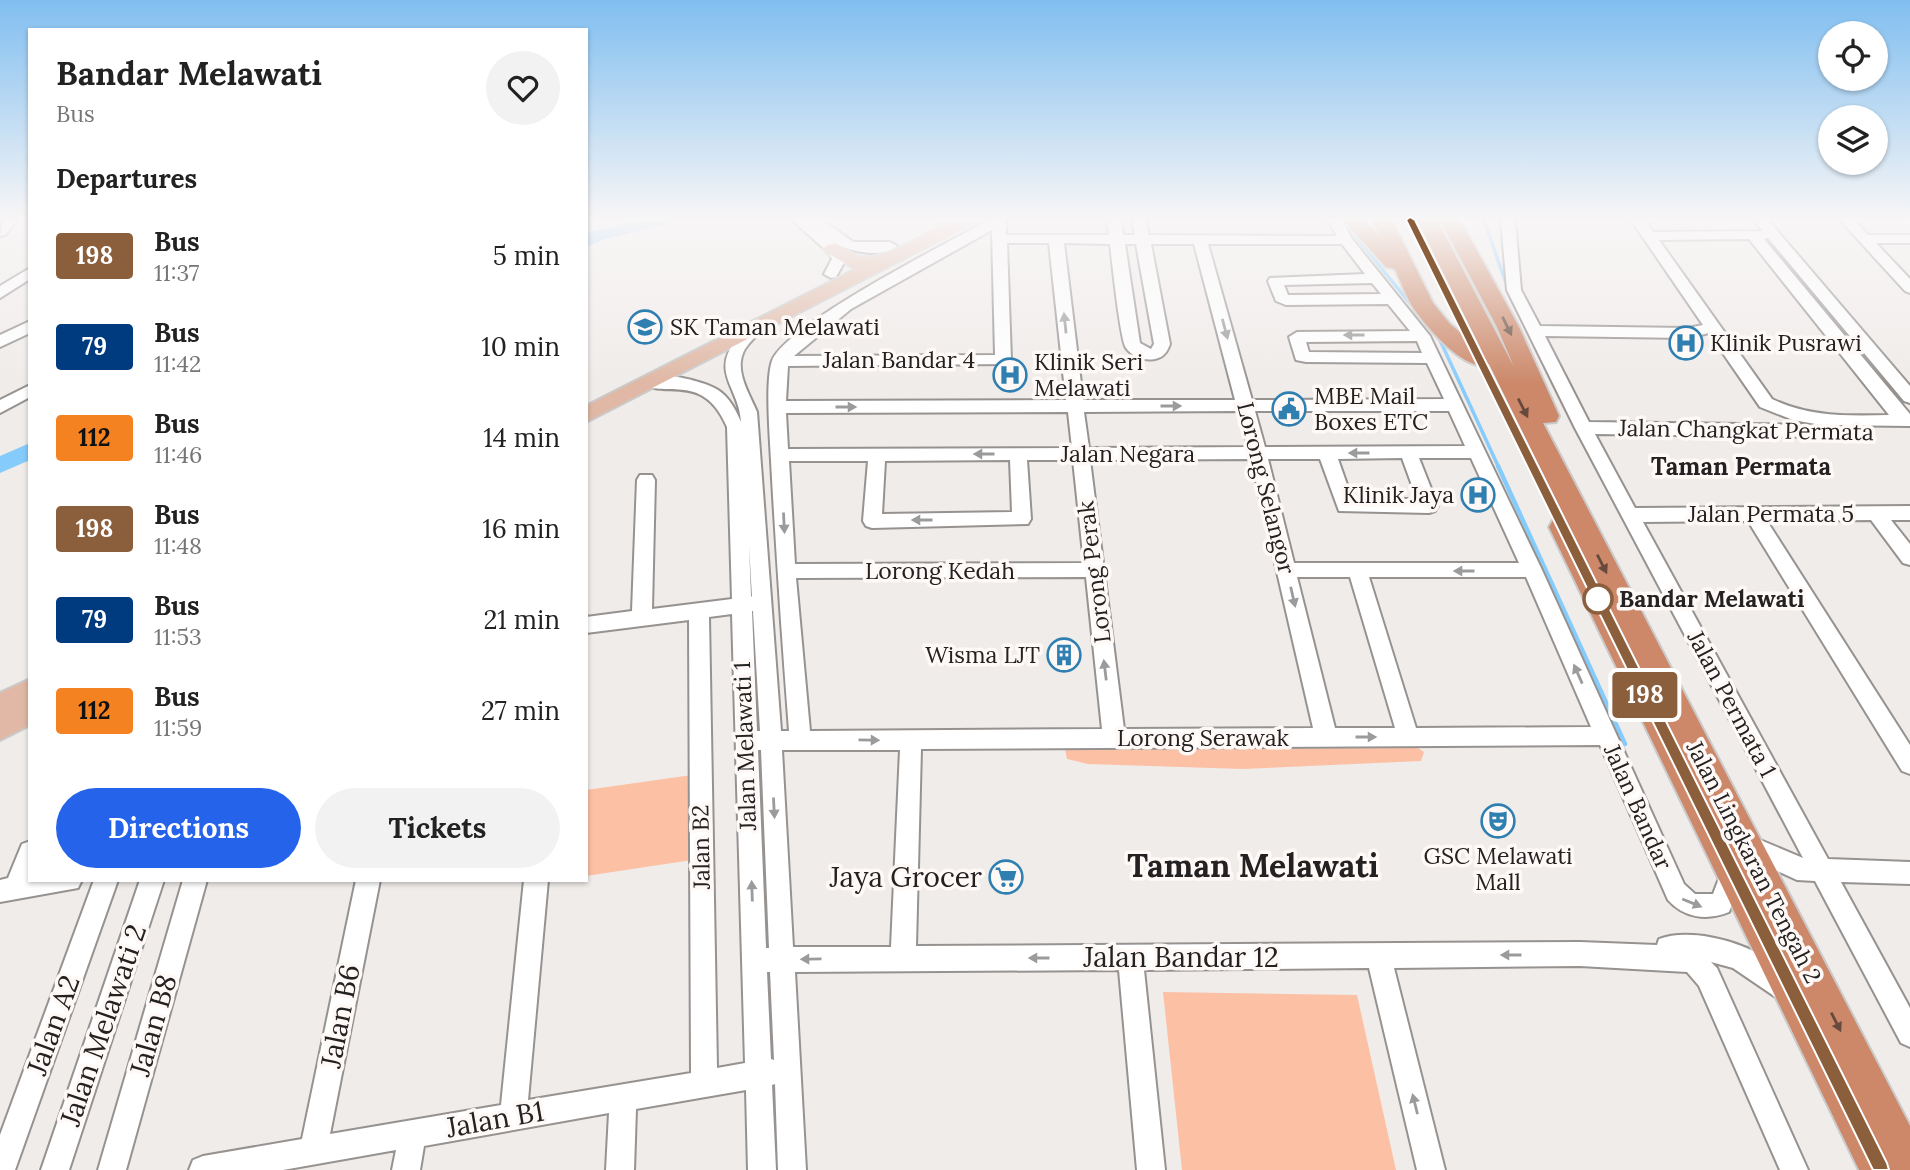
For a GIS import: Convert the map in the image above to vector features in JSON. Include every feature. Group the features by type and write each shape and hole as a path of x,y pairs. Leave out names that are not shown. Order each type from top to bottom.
{"highway":[{"path":"1402,275 1411,284"},
{"path":"1407,275 1423,304 1442,329 1480,360"},
{"name":"Jalan Lingkaran Tengah 2","path":"1454,275 1480,360 1739,858 1772,896 1910,1168"},
{"name":"Jalan Lingkaran Tengah 2","path":"1463,275 1739,858 1797,1001 1880,1170"},
{"path":"1479,275 1508,327 1562,451 1572,503"}],"main road":[{"path":"588,398 846,275"},
{"path":"588,414 760,324 827,283"},
{"path":"0,706 28,691"},
{"path":"0,727 28,713"}],"street":[{"path":"0,293 26,275"},
{"path":"831,275 827,283 855,301"},
{"path":"869,275 873,292"},
{"path":"800,739 786,571 778,407 780,361 799,341 855,301 903,275"},
{"name":"Jalan Bandar 4","path":"780,361 1003,360 1000,275"},
{"name":"Lorong Perak","path":"1060,275 1114,738"},
{"path":"1121,275 1132,345 1143,354 1154,354 1160,350 1162,344 1149,275"},
{"name":"Lorong Selangor","path":"1209,275 1258,453 1326,737"},
{"name":"Jalan Bandar","path":"1374,275 1422,335 1532,570 1676,892 1684,902 1704,907 1721,904 1739,858"},
{"name":"Jalan Permata 1","path":"1512,275 1514,290 1580,421 1910,1034"},
{"path":"1677,275 1766,403"},
{"path":"1785,275 1908,424"},
{"path":"1807,275 1910,397"},
{"path":"1898,275 1910,288"},
{"path":"1377,278 1275,281 1281,298 1286,300 1393,299"},
{"name":"Jalan Melawati 1","path":"760,324 737,345 731,360 733,376 749,412 771,740 792,1170"},
{"path":"0,342 28,327"},
{"path":"1534,331 1688,333 1714,327"},
{"path":"1688,333 1727,345"},
{"path":"1422,335 1297,337 1303,356 1306,357 1433,358"},
{"name":"Jalan Melawati 1","path":"650,381 697,386 723,402 735,428 762,1170"},
{"path":"0,407 28,391"},
{"name":"Jalan Changkat Permata","path":"1580,421 1748,417 1765,408 1766,403 1778,410 1808,418 1908,424"},
{"path":"778,407 1455,405"},
{"name":"Jalan Changkat Permata","path":"1580,421 1908,424"},
{"name":"Jalan Negara","path":"780,455 1476,452"},
{"path":"1327,453 1345,506 1429,506 1408,453"},
{"path":"877,455 872,521 1022,519 1018,454"},
{"path":"642,618 646,480"},
{"path":"1752,513 1910,764"},
{"path":"1876,513 1910,558"},
{"name":"Jalan Permata 5","path":"1631,515 1910,513"},
{"name":"Lorong Kedah","path":"786,571 1094,570"},
{"path":"1287,570 1532,570"},
{"path":"1357,570 1408,737"},
{"path":"588,625 762,603"},
{"name":"Jalan B2","path":"699,611 704,1083"},
{"path":"765,646 790,615"},
{"name":"Lorong Serawak","path":"745,741 1606,736"},
{"path":"903,959 911,740"},
{"path":"8,890 28,855"},
{"path":"1739,858 1797,869 1910,873"},
{"path":"1772,896 1797,869"},
{"path":"8,890 58,882"},
{"name":"Jalan A2","path":"1,1170 105,882"},
{"name":"Jalan Melawati 2","path":"55,1170 151,882"},
{"name":"Jalan B8","path":"112,1170 194,882"},
{"name":"Jalan B6","path":"313,1151 368,882"},
{"path":"513,1116 536,882"},
{"path":"1580,954 1615,947 1705,947 1746,958 1797,1001"},
{"path":"1702,970 1726,953"},
{"path":"1580,954 1682,958 1702,970 1794,1170"},
{"name":"Jalan Bandar 12","path":"754,960 1580,954"},
{"path":"1379,956 1431,1170"},
{"path":"1130,957 1151,1170"},
{"name":"Jalan B1","path":"203,1170 787,1069"},
{"path":"620,1170 623,1097"},
{"path":"406,1170 412,1134"}],"shaded area":[{"path":"1418,748 1424,752 1421,761 1243,769 1088,764 1067,759 1065,749"},
{"path":"692,775 692,860 588,876 588,790"},
{"path":"1163,992 1357,995 1396,1170 1182,1170"}],"waterway":[{"path":"1387,275 1413,307"},
{"path":"1503,275 1508,289"},
{"path":"1439,338 1499,468"},
{"path":"0,465 28,452"},
{"path":"1498,466 1625,744"}],"bus line":[{"name":"198","path":"1437,275 1880,1170"}],"place":[{"name":"SK Taman Melawati","path":"645,327"},
{"name":"Klinik Pusrawi","path":"1686,343"},
{"name":"Klinik Seri Melawati","path":"1010,375"},
{"name":"MBE Mail Boxes ETC","path":"1289,409"},
{"name":"Klinik Jaya","path":"1478,495"},
{"name":"Bandar Melawati","path":"1598,599"},
{"name":"Wisma LJT","path":"1064,655"},
{"name":"GSC Melawati Mall","path":"1498,821"},
{"name":"Jaya Grocer","path":"1006,877"}],"district":[{"name":"Taman Permata","path":"1741,467"},
{"name":"Taman Melawati","path":"1253,866"}]}
